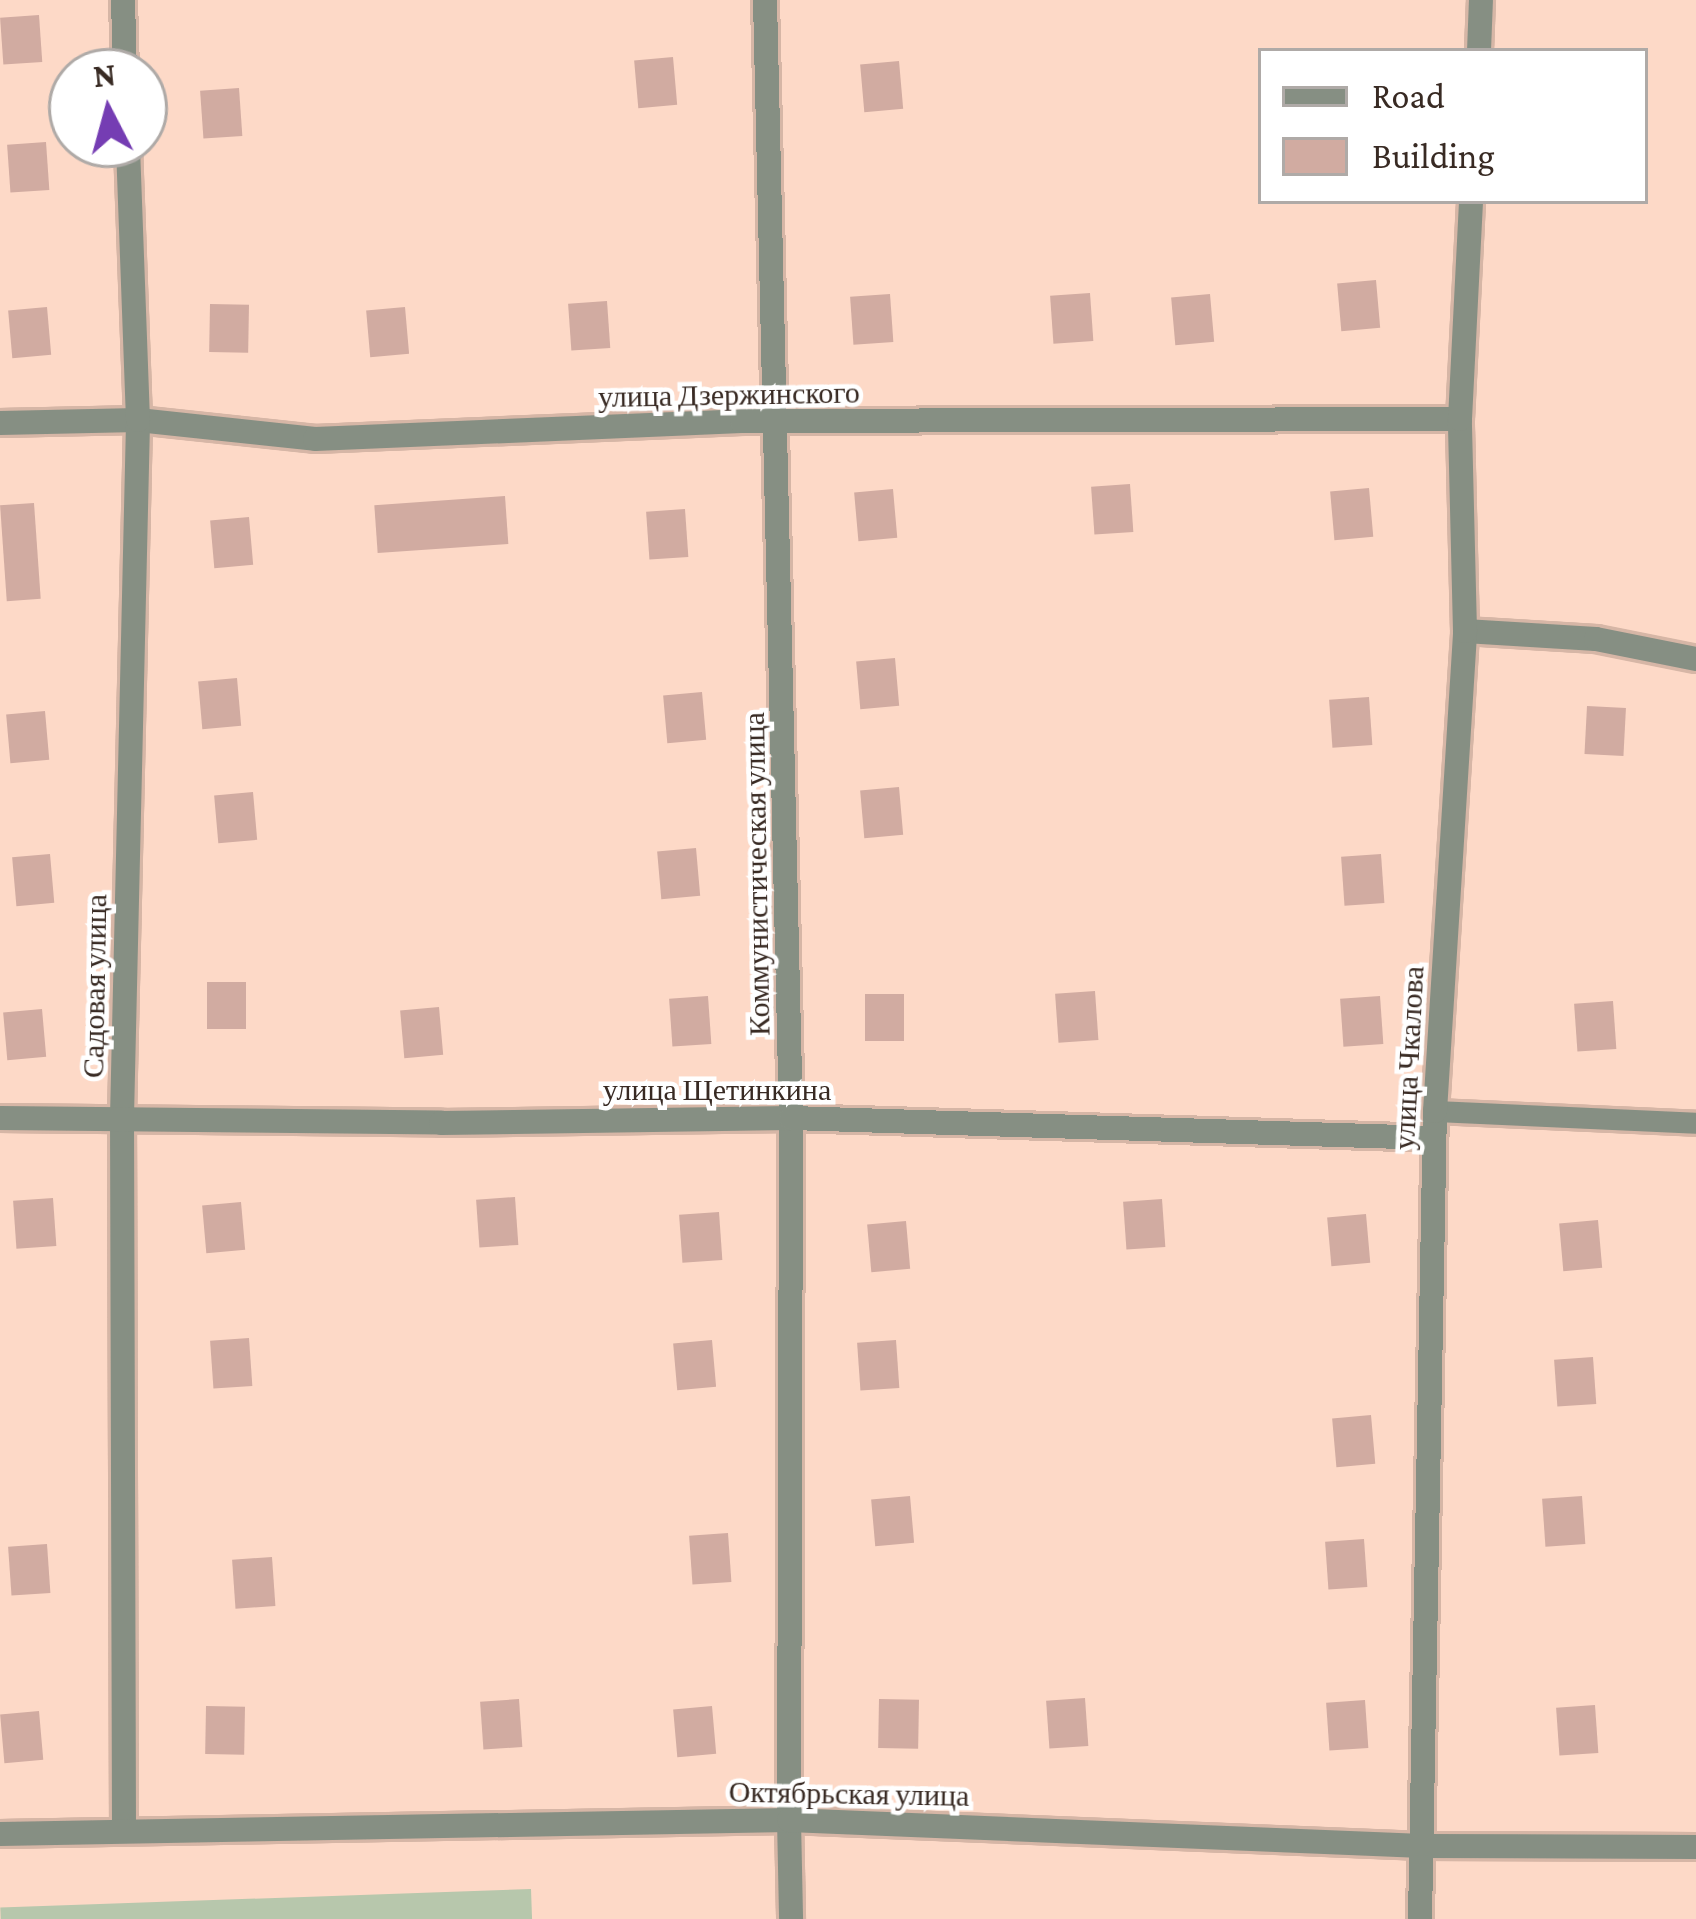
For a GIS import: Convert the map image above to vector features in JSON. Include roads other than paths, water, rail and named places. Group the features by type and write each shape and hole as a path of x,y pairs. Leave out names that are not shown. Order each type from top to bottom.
{"street":[{"path":"123,0 124,48"},
{"name":"Коммунистическая улица","path":"765,0 791,1118 791,1919"},
{"path":"1478,48 1481,0"},
{"name":"Садовая улица","path":"124,1829 122,1117 138,420 129,168"},
{"name":"улица Чкалова","path":"1420,1919 1434,1138 1465,631 1460,419 1471,204"},
{"name":"улица Дзержинского","path":"0,424 138,420 315,440 778,422 1460,419"},
{"path":"1465,631 1596,638 1696,659"},
{"name":"улица Щетинкина","path":"0,1118 441,1123 791,1118 1434,1138"},
{"name":"Октябрьская улица","path":"0,1834 789,1820 1422,1846 1696,1847"}],"lane":[{"path":"1435,1111 1696,1123"}]}
